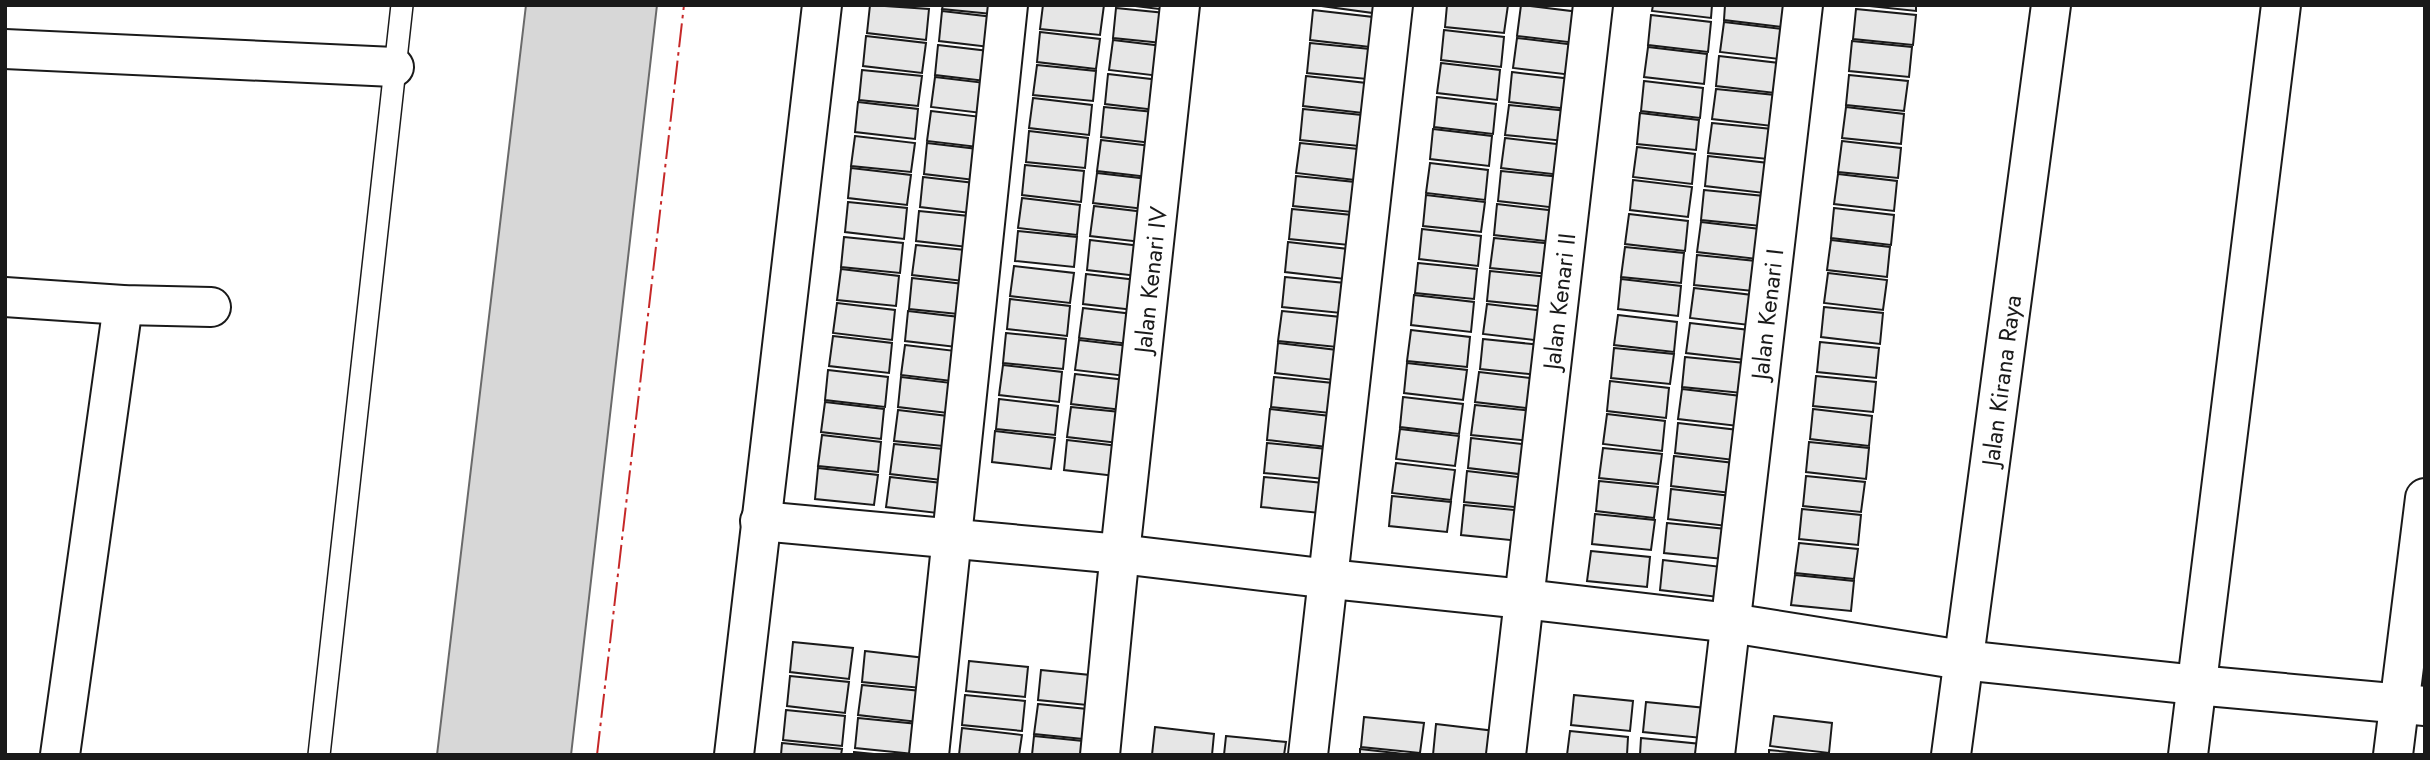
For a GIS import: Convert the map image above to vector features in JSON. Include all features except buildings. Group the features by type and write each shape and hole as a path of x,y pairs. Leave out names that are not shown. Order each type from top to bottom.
{"street":[{"path":"734,755 822,5"},
{"path":"929,755 1008,5"},
{"name":"Jalan Kenari IV","path":"1100,755 1180,5"},
{"path":"1308,755 1393,5"},
{"name":"Jalan Kenari II","path":"1506,755 1593,5"},
{"name":"Jalan Kenari I","path":"1716,755 1803,5"},
{"name":"Jalan Kirana Raya","path":"1951,755 2051,5"},
{"path":"2188,755 2281,5"},
{"path":"5,49 394,67"},
{"path":"5,297 211,307"},
{"path":"60,755 122,304"},
{"path":"2393,755 2412,705 2425,498"},
{"path":"760,522 1120,554 1731,623 1962,660 2412,705"}],"lane":[{"path":"319,755 402,5"}],"shaded area":[{"path":"526,5 657,5 571,755 437,755"}],"power":[{"path":"597,755 684,5"}]}
